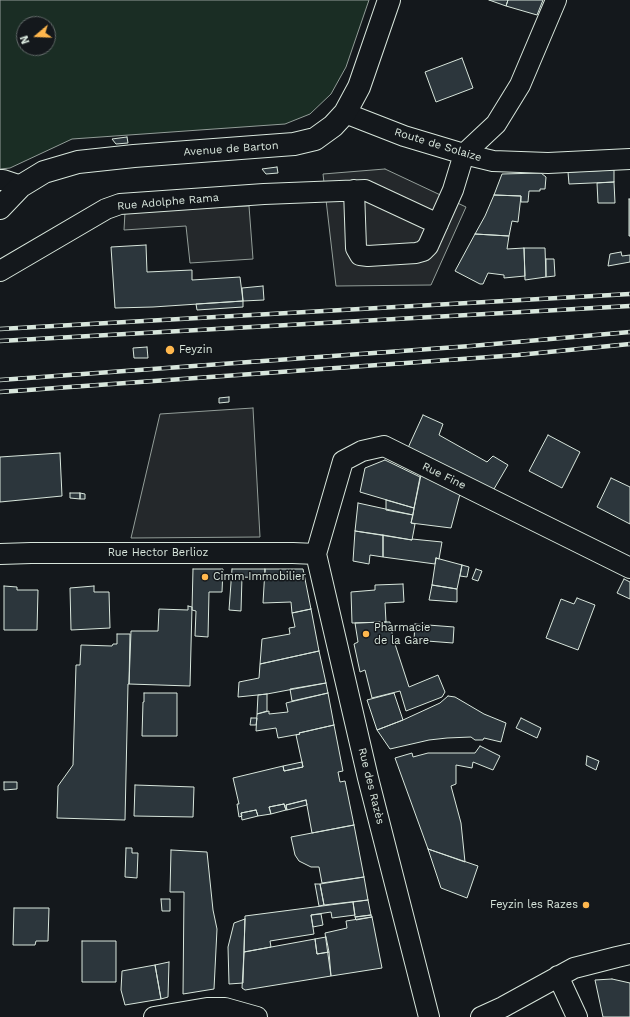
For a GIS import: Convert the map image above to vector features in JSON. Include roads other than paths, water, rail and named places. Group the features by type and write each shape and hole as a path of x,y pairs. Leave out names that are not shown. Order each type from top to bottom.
{"street":[{"name":"Avenue de Barton","path":"0,208 21,186 44,172 78,162 134,156 294,144 316,139 333,126 345,113 359,87 388,0"},
{"path":"354,190 356,248 360,255 368,256 416,253 423,251 428,246 453,190 464,154 496,124 520,85 556,0"},
{"name":"Route de Solaize","path":"345,113 404,136 493,161 548,163 630,158"},
{"path":"0,180 21,186"},
{"name":"Rue Adolphe Rama","path":"0,271 106,209 120,204 264,194 365,190 438,224"},
{"name":"Rue Fine","path":"316,554 343,461 362,451 384,446 630,568"},
{"name":"Rue Hector Berlioz","path":"0,554 316,554"},
{"name":"Rue des Razès","path":"316,554 368,778 429,1017"},
{"path":"481,1017 503,1007 574,968 616,956 630,954"},
{"path":"558,976 577,1017"},
{"path":"154,1017 206,1008 225,1008 257,1017"}],"railway":[{"path":"0,329 630,294"},
{"path":"0,341 630,306"},
{"path":"0,380 471,346 630,332"},
{"path":"0,392 518,355 630,344"}],"place":[{"name":"Feyzin","path":"170,350"},
{"name":"Cimm Immobilier","path":"205,577"},
{"name":"Pharmacie de la Gare","path":"366,634"},
{"name":"Feyzin les Razes","path":"586,905"}]}
